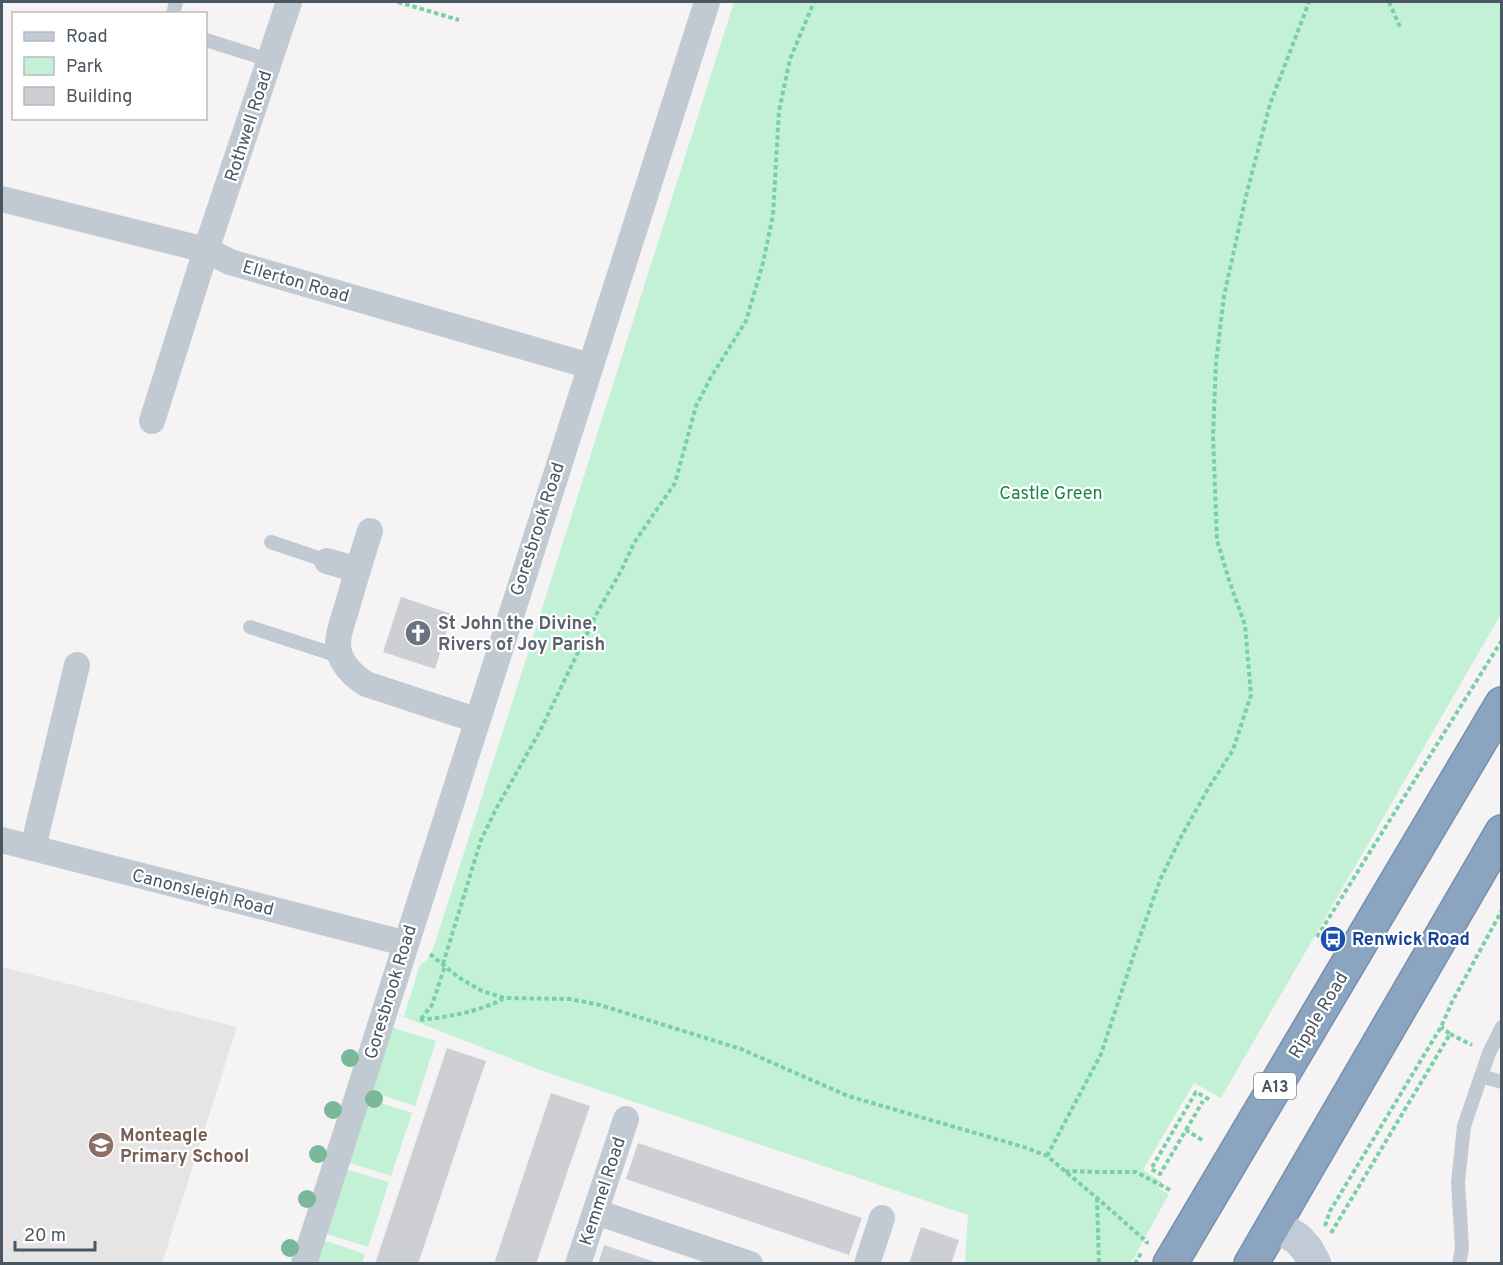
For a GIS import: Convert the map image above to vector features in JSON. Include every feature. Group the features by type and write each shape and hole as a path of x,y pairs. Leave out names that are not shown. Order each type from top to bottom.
{"highway":[{"name":"Ripple Road","path":"1170,1263 1502,704"},
{"path":"1251,1263 1502,832"}],"street":[{"name":"Rothwell Road","path":"152,422 206,250 289,2"},
{"name":"Goresbrook Road","path":"304,1263 706,2"},
{"name":"Ellerton Road","path":"2,199 206,250 230,262 590,366"},
{"path":"370,531 338,644 348,670 366,684 476,720"},
{"path":"327,561 358,570"},
{"path":"33,848 78,665"},
{"name":"Canonsleigh Road","path":"2,840 405,943"},
{"name":"Kemmel Road","path":"578,1263 626,1119"},
{"path":"596,1212 750,1263"},
{"path":"867,1263 882,1218"},
{"path":"1275,1224 1298,1239 1307,1249 1321,1251"}],"lane":[{"path":"207,40 269,60"},
{"path":"271,542 327,561"},
{"path":"250,627 342,657"},
{"path":"1459,1263 1462,1248 1458,1182 1464,1126 1489,1053 1502,1027"},
{"path":"1481,1076 1502,1082"}],"path":[{"path":"398,2 459,20"},
{"path":"504,998 449,1017 420,1020 432,1005 481,840 540,731 634,543 675,483 696,406 746,321 763,263 773,215 779,111 790,59 814,2"},
{"path":"1047,1156 1101,1054 1160,880 1209,787 1233,750 1251,694 1245,625 1217,540 1214,436 1216,362 1224,296 1246,196 1270,104 1309,2"},
{"path":"1389,2 1401,27"},
{"path":"1317,937 1502,640"},
{"path":"1321,1251 1326,1232 1325,1223 1330,1211 1441,1028 1452,1002 1502,910"},
{"path":"405,943 421,947 458,976 482,991 504,998 570,999 600,1005 741,1049 848,1096 1027,1148 1047,1156 1147,1242"},
{"path":"1334,1229 1355,1190 1450,1034 1441,1028"},
{"path":"1203,1101 1160,1174 1151,1169 1196,1092 1210,1100"},
{"path":"1186,1130 1202,1140"},
{"path":"1065,1171 1136,1172 1172,1191"},
{"path":"1097,1198 1099,1263"}],"shaded area":[{"name":"Monteagle Primary School","path":"2,967 237,1027 162,1263 2,1263"}],"green space":[{"name":"Castle Green","path":"734,2 1501,2 1501,614 1221,1098 1194,1083 1143,1170 1162,1182 1158,1188 1169,1194 1131,1263 965,1263 968,1215 540,1070 396,1014 404,1016 420,965 428,959 433,949"},
{"path":"390,1027 436,1041 415,1106 369,1091"},
{"path":"368,1099 412,1113 391,1176 347,1162"},
{"path":"345,1169 389,1182 368,1247 324,1233"},
{"path":"323,1240 365,1254 362,1263 315,1264"}],"building":[{"name":"St John the Divine, Rivers of Joy Parish","path":"401,597 452,614 435,669 383,652"},
{"path":"447,1048 486,1061 418,1264 375,1264"},
{"path":"551,1093 590,1106 536,1264 494,1264"},
{"path":"638,1143 862,1218 849,1255 626,1179"},
{"path":"921,1227 959,1240 951,1264 909,1264"},
{"path":"604,1245 658,1263 658,1264 598,1264"}],"place":[{"name":"St John the Divine, Rivers of Joy Parish","path":"418,633"},
{"name":"Renwick Road","path":"1333,939"},
{"name":"Monteagle Primary School","path":"101,1145"}]}
